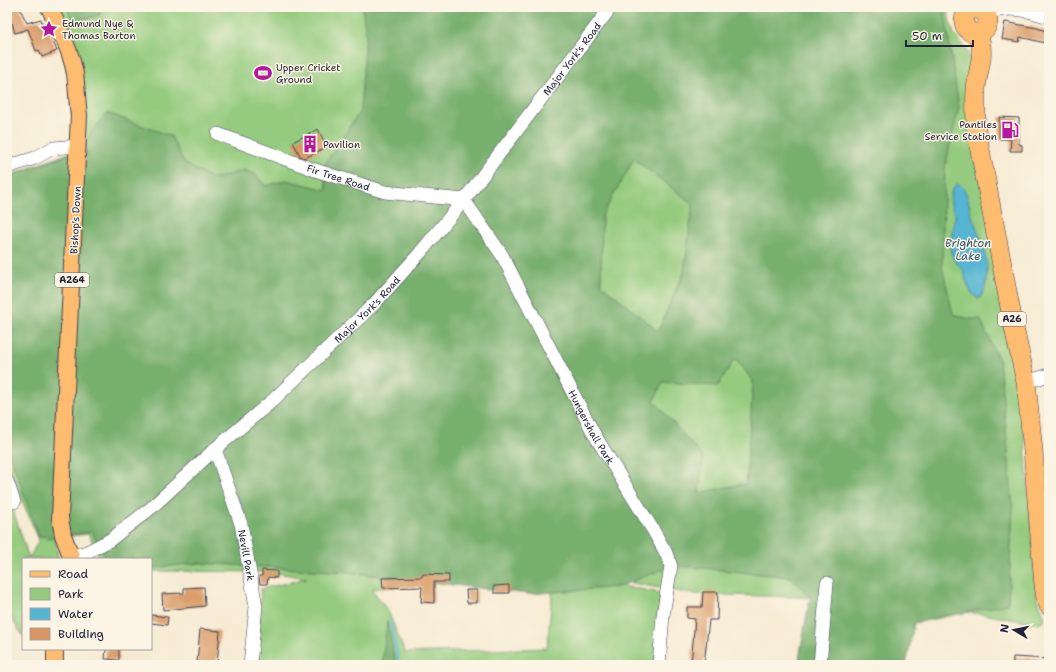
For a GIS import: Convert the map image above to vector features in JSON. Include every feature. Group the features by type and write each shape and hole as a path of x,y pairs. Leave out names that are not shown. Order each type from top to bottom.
{"highway":[{"path":"978,9 985,14 988,20 987,27 978,33 970,32 966,29 963,21 963,10 978,9"},
{"name":"A26","path":"978,33 982,44 982,53 976,87 976,129 1014,328 1026,382 1044,585 1049,606"}],"main road":[{"name":"Bishop's Down","path":"49,7 69,53 74,74 79,115 60,518 63,535 70,558"},
{"path":"55,650 55,665"}],"street":[{"name":"Major York's Road","path":"70,558 87,552 110,540 151,508 214,449 272,401 374,304 420,253 464,200 611,7"},
{"path":"985,14 996,10 1027,10 1049,17"},
{"name":"Fir Tree Road","path":"218,134 315,170 385,192 464,200"},
{"path":"7,167 35,158 53,148 78,146"},
{"name":"Hungershall Park","path":"464,200 502,255 594,434 666,553 671,566 658,665"},
{"path":"1026,382 1049,375"},
{"name":"Nevill Park","path":"214,449 241,524 256,606 250,665"},
{"path":"7,481 14,502"},
{"path":"820,665 827,583"}],"green space":[{"path":"58,7 948,7 949,19 954,34 968,52 970,62 969,98 1022,402 1036,592 1045,619 1038,624 983,614 828,598 692,594 573,572 556,574 661,593 655,665 256,665 261,589 307,578 271,572 152,571 152,558 94,558 99,556 89,534 46,539 56,539 58,558 29,558 39,540 7,466 7,176 82,148 83,81","holes":["554,574 547,648 405,653 389,613 372,589"]},
{"path":"67,7 99,7 100,15 72,21"},
{"path":"362,7 944,7 959,107 945,167 942,266 953,314 969,319 980,319 999,360 1013,508 1008,604 914,623 906,665 798,665 810,596 790,577 671,566 618,587 529,594 346,572 200,563 152,568 152,558 105,558 92,532 39,537 7,447 7,178 83,149 91,132 107,113 171,136 185,164 214,179 244,170 255,174 265,186 286,180 327,190 323,167 360,111 366,34","holes":["634,159 693,204 684,272 658,331 601,284 602,216","735,358 753,381 746,484 699,493 703,457 654,401 663,382 718,386"]},
{"path":"7,492 29,558 22,558 22,634 7,612"},
{"path":"387,621 396,665 382,665"}],"water":[{"name":"Brighton Lake","path":"958,183 962,186 968,198 972,216 986,256 987,272 985,287 979,299 973,294 967,284 963,271 953,258 951,249 953,225 956,216 950,199 954,187"}],"building":[{"path":"7,7 19,7 27,23 41,19 44,29 48,28 57,51 42,57 39,50 36,51 28,29 15,33 12,23 7,25"},
{"path":"1005,22 1037,28 1049,32 1049,44 1020,37 1019,42 1002,39"},
{"path":"999,117 1019,118 1019,144 1022,145 1022,151 1010,151 1011,139 1000,139"},
{"name":"Pavilion","path":"318,129 327,147 305,158 300,156 293,142"},
{"path":"262,570 277,571 277,578 268,577 267,584 260,584 259,576 262,576"},
{"path":"422,574 449,575 449,582 434,582 434,603 421,602 422,587 383,588 382,578 422,577"},
{"path":"509,585 509,593 494,593 494,586"},
{"path":"204,587 205,606 163,610 162,594 184,593 184,588"},
{"path":"466,590 477,590 477,603 467,603"},
{"path":"703,592 718,592 717,620 709,620 704,665 691,665 695,619 687,618 687,607 702,607"},
{"path":"152,615 168,617 167,625 152,623"},
{"path":"200,629 220,631 217,665 197,663"},
{"path":"106,650 119,650 119,660 105,659"},
{"path":"1013,657 1049,659 1049,665 1013,665"}],"waterway":[{"path":"391,624 399,665"}],"place":[{"name":"Edmund Nye & Thomas Barton","path":"49,29"},
{"name":"Upper Cricket Ground","path":"263,73"},
{"name":"Pantiles Service Station","path":"1010,130"},
{"name":"Pavilion","path":"310,144"}]}
